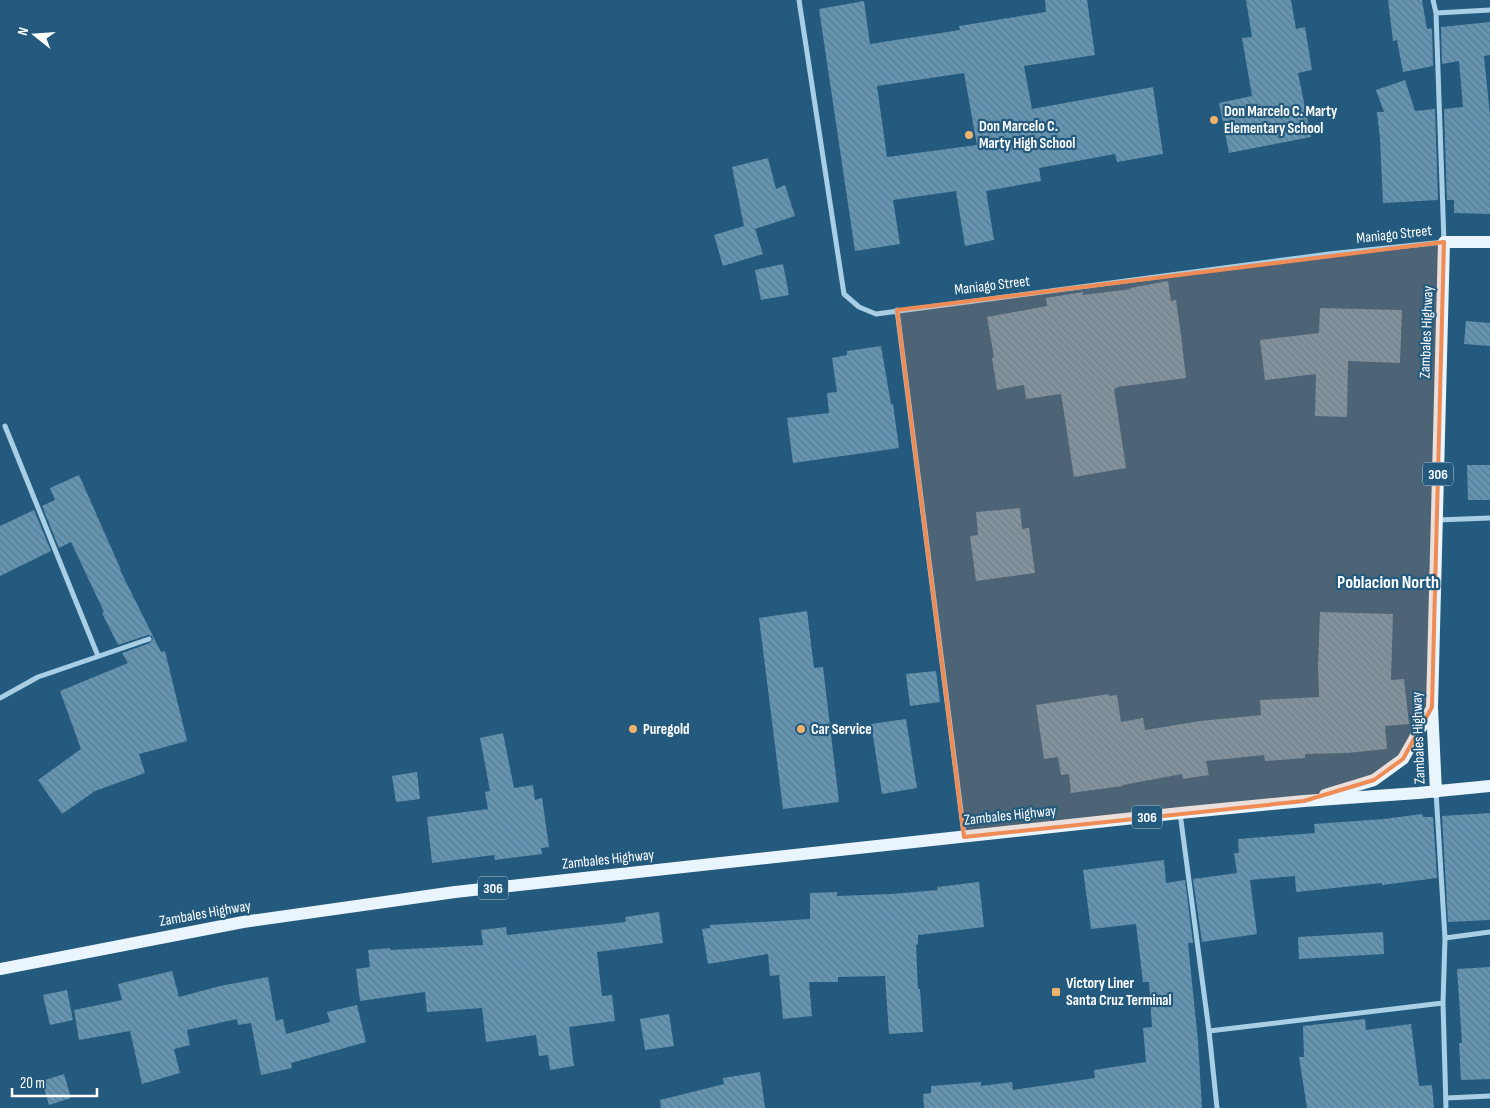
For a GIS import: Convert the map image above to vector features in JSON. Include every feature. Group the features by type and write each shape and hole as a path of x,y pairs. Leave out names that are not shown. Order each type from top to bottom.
{"main road":[{"path":"1444,242 1490,242"},
{"name":"Zambales Highway","path":"0,969 243,922 446,894 1180,813 1304,801 1436,792 1432,707 1444,242"},
{"name":"306","path":"1304,801 1374,780 1403,759 1432,707"},
{"name":"306","path":"1436,792 1490,786"}],"street":[{"name":"Maniago Street","path":"799,0 844,294 858,308 876,314 1329,254 1444,242"},
{"path":"1433,0 1436,13 1444,242"},
{"path":"1436,13 1490,10"},
{"path":"897,310 964,837"},
{"path":"5,426 98,656"},
{"path":"1437,520 1490,518"},
{"path":"0,698 38,677 149,639"},
{"path":"1436,792 1445,938 1442,1003 1446,1108"},
{"path":"1180,813 1210,1031 1217,1108"},
{"path":"1445,938 1490,932"},
{"path":"1210,1031 1442,1003"},
{"path":"1446,1098 1490,1096"}],"highlighted area":[{"path":"1444,242 1432,707 1403,759 1374,780 1304,801 964,837 897,310"}],"building":[{"path":"1045,0 1087,0 1095,55 1024,66 1032,109 1153,87 1163,154 1117,162 1115,154 1039,168 1041,181 986,191 994,240 965,246 956,191 893,200 900,244 855,251 819,9 864,1 870,44 960,30 959,26 1046,12","holes":["964,73 977,145 887,157 877,86"]},
{"path":"1246,0 1291,0 1296,29 1305,27 1312,70 1298,73 1311,137 1229,153 1219,103 1252,96 1242,38 1252,37"},
{"path":"1388,0 1422,0 1427,29 1432,28 1433,66 1403,72 1397,40 1393,41"},
{"path":"1490,22 1490,55 1484,56 1490,115 1490,214 1454,213 1454,200 1447,200 1444,109 1463,107 1459,61 1442,64 1441,27"},
{"path":"1405,80 1415,111 1435,109 1438,200 1383,203 1377,112 1384,112 1376,90"},
{"path":"768,158 776,189 785,185 795,216 755,229 763,254 723,266 714,235 744,226 732,167"},
{"path":"783,264 789,295 761,300 755,270"},
{"path":"1168,281 1171,301 1176,300 1186,378 1117,387 1114,389 1126,468 1074,477 1061,394 1026,399 1024,385 997,390 992,358 994,357 987,317 1047,306 1046,298 1083,292 1083,295 1131,289"},
{"path":"1320,308 1402,310 1400,363 1348,361 1347,417 1315,416 1316,374 1265,380 1260,340 1319,333"},
{"path":"1466,321 1490,323 1490,346 1464,344"},
{"path":"881,346 891,404 893,404 899,448 793,463 787,418 829,413 827,393 837,392 832,358 847,355 847,351"},
{"path":"1467,465 1490,465 1490,500 1468,500"},
{"path":"79,475 120,570 161,652 165,651 187,741 139,754 145,773 95,791 62,814 38,780 81,749 60,691 128,663 122,653 150,643 153,639 152,636 148,635 118,645 71,542 59,548 42,506 55,500 50,488"},
{"path":"1020,508 1022,529 1029,528 1035,573 976,581 970,536 978,535 976,512"},
{"path":"34,510 51,551 0,576 0,526"},
{"path":"807,611 814,668 823,667 839,802 783,809 759,618"},
{"path":"1320,612 1393,614 1391,680 1404,679 1409,724 1385,726 1387,749 1347,753 1305,754 1305,758 1265,761 1264,755 1206,761 1209,775 1183,779 1182,774 1123,786 1071,793 1069,774 1061,775 1058,757 1044,759 1036,705 1109,694 1109,696 1117,695 1121,722 1143,718 1145,730 1200,721 1261,715 1260,700 1319,697"},
{"path":"936,671 940,702 910,706 906,674"},
{"path":"906,719 917,788 882,794 871,724"},
{"path":"503,733 514,788 533,785 535,800 542,798 549,847 541,848 542,854 495,860 494,855 432,863 427,817 488,809 485,792 490,791 480,738"},
{"path":"417,772 420,799 396,802 392,776"},
{"path":"1490,813 1490,920 1448,922 1442,816"},
{"path":"1422,814 1423,817 1433,817 1437,878 1382,885 1382,883 1296,892 1295,876 1250,880 1257,934 1202,942 1193,879 1237,873 1234,853 1239,853 1238,839 1315,833 1314,824"},
{"path":"1164,860 1166,883 1185,880 1193,943 1188,943 1198,1041 1202,1108 924,1108 923,1094 931,1093 931,1086 981,1082 981,1086 1012,1082 1013,1090 1095,1078 1094,1070 1146,1062 1143,1028 1152,1027 1149,982 1143,982 1136,924 1091,929 1083,870"},
{"path":"979,882 984,927 918,935 918,944 916,945 918,989 920,989 923,1032 889,1034 885,976 838,977 838,982 809,982 812,1016 783,1019 779,975 770,976 768,954 708,964 702,929 710,928 710,925 810,919 810,893 837,892 837,896 891,894 938,890 937,887"},
{"path":"659,912 663,943 597,952 602,996 612,995 615,1021 569,1027 574,1066 550,1070 548,1055 539,1056 536,1035 486,1042 482,1008 427,1012 425,992 360,1001 356,969 370,967 368,950 483,945 481,930 506,927 507,935 626,922 625,917"},
{"path":"1383,932 1384,954 1299,959 1298,937"},
{"path":"1490,967 1490,1079 1461,1080 1459,1043 1462,1043 1457,969"},
{"path":"172,971 179,997 220,986 268,977 276,1021 283,1019 286,1034 330,1022 327,1012 357,1005 366,1042 291,1063 292,1068 261,1075 251,1023 238,1025 237,1019 187,1030 190,1045 174,1049 180,1073 142,1084 130,1031 79,1040 74,1010 122,1000 118,984"},
{"path":"67,990 73,1020 50,1025 43,995"},
{"path":"669,1014 674,1046 645,1050 640,1019"},
{"path":"1365,1019 1366,1030 1411,1024 1419,1086 1432,1085 1434,1108 1307,1108 1299,1057 1304,1057 1303,1026"},
{"path":"760,1072 765,1108 661,1108 660,1100 724,1084 723,1078"},
{"path":"64,1074 71,1098 49,1105 42,1081"}],"place":[{"name":"Don Marcelo C. Marty Elementary School","path":"1214,120"},
{"name":"Don Marcelo C. Marty High School","path":"969,135"},
{"name":"Puregold","path":"633,729"},
{"name":"Car Service","path":"801,729"},
{"name":"Victory Liner Santa Cruz Terminal","path":"1056,992"}],"district":[{"name":"Poblacion North","path":"1388,582"}]}
